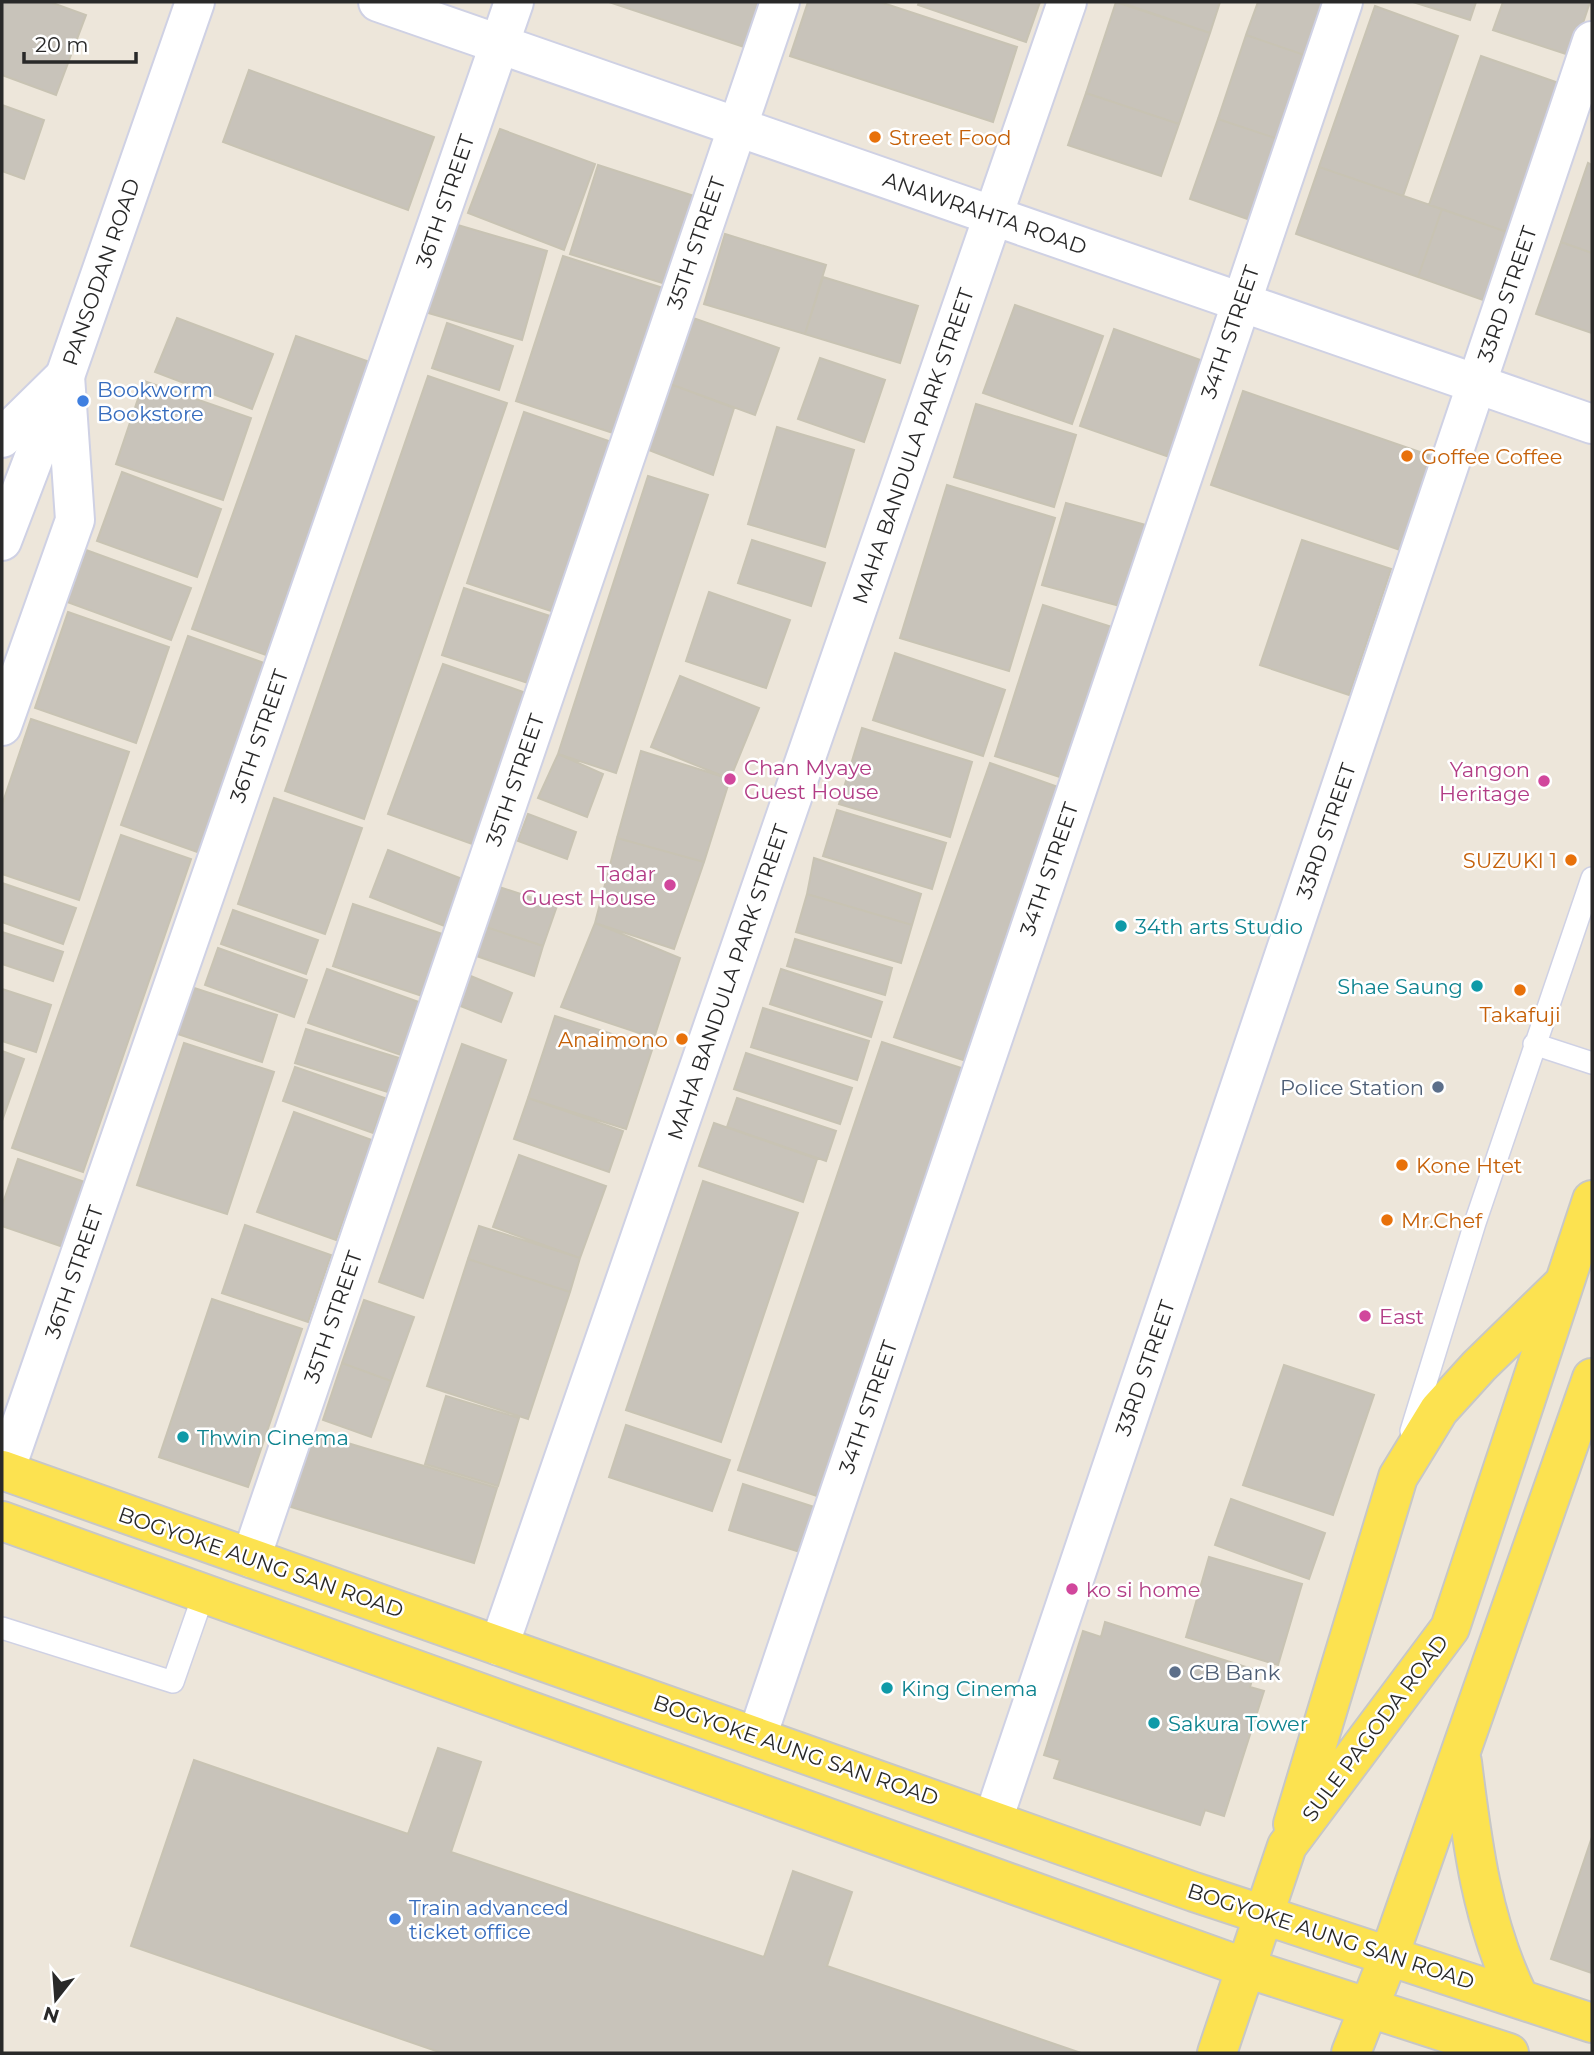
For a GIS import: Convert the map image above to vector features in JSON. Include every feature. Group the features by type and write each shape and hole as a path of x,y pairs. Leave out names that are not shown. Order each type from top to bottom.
{"main road":[{"name":"SULE PAGODA ROAD","path":"1217,2053 1287,1846 1450,1628 1592,1200"},
{"path":"1287,1846 1398,1477 1439,1410 1479,1366 1565,1281"},
{"path":"1351,2053 1389,1956 1589,1395"},
{"name":"BOGYOKE AUNG SAN ROAD","path":"3,1471 1194,1892 1592,2023"},
{"path":"2,1521 1246,1968 1367,2010 1509,2053"},
{"path":"1194,1892 1230,1894 1242,1888 1255,1875 1288,1787 1323,1729"},
{"path":"1461,1752 1476,1874 1507,1974 1519,1998"}],"street":[{"name":"PANSODAN ROAD","path":"2,541 65,376 195,2"},
{"name":"ANAWRAHTA ROAD","path":"378,2 1592,424"},
{"name":"36TH STREET","path":"3,1471 514,2"},
{"name":"35TH STREET","path":"251,1558 780,2"},
{"name":"MAHA BANDULA PARK STREET","path":"499,1646 1067,2"},
{"name":"34TH STREET","path":"757,1737 1343,2"},
{"name":"33RD STREET","path":"993,1820 1592,41"},
{"path":"2,438 65,376"},
{"path":"2,726 75,520 65,376"}],"lane":[{"path":"1398,1477 1475,1223 1592,878"},
{"path":"1534,1044 1592,1063"},
{"path":"2,1628 173,1682 204,1593"}],"building":[{"path":"2,2 50,2 86,15 56,95 2,75"},
{"path":"609,2 763,2 747,48"},
{"path":"808,2 880,2 1017,47 993,122 790,56"},
{"path":"919,2 1040,2 1026,42 918,5"},
{"path":"1116,2 1210,33 1179,124 1086,93"},
{"path":"1119,2 1220,2 1210,33"},
{"path":"1258,2 1329,2 1310,57 1246,35"},
{"path":"1413,2 1476,2 1470,20"},
{"path":"1503,2 1590,2 1572,56 1493,30"},
{"path":"1375,6 1458,36 1403,196 1319,167"},
{"path":"1246,35 1310,57 1281,140 1218,119"},
{"path":"1481,56 1559,83 1507,232 1429,205"},
{"path":"249,70 434,137 408,210 223,142"},
{"path":"1086,93 1179,124 1161,176 1068,145"},
{"path":"2,105 44,120 24,179 2,171"},
{"path":"1218,119 1281,140 1253,221 1190,199"},
{"path":"500,129 595,164 564,250 468,213"},
{"path":"1588,163 1592,165 1592,253 1561,242"},
{"path":"598,165 700,198 672,286 570,254"},
{"path":"1319,167 1442,209 1418,277 1296,234"},
{"path":"1442,209 1507,232 1483,300 1418,277"},
{"path":"444,221 547,251 522,340 418,310"},
{"path":"725,234 826,265 805,334 704,304"},
{"path":"1561,242 1592,253 1592,333 1536,314"},
{"path":"563,256 669,290 622,436 516,401"},
{"path":"823,277 918,306 900,363 805,334"},
{"path":"1015,305 1103,336 1072,424 983,393"},
{"path":"177,318 273,354 252,409 155,372"},
{"path":"693,318 779,348 755,415 670,384"},
{"path":"447,323 513,346 499,390 432,368"},
{"path":"1114,329 1209,363 1175,459 1080,426"},
{"path":"296,336 370,362 266,655 192,629"},
{"path":"820,358 885,380 864,442 798,419"},
{"path":"428,376 507,403 364,819 285,791"},
{"path":"144,381 251,418 223,500 116,464"},
{"path":"670,384 734,408 713,475 646,449"},
{"path":"1243,391 1432,456 1400,550 1211,485"},
{"path":"976,404 1076,435 1054,507 954,477"},
{"path":"524,412 612,442 554,612 467,583"},
{"path":"777,427 854,450 825,547 748,524"},
{"path":"122,472 221,509 197,577 97,541"},
{"path":"648,476 708,495 616,773 558,754"},
{"path":"947,485 1055,518 1009,671 900,638"},
{"path":"1066,503 1153,527 1131,609 1042,585"},
{"path":"752,540 825,563 811,606 738,583"},
{"path":"1302,540 1391,569 1349,695 1260,665"},
{"path":"86,550 191,588 171,640 67,602"},
{"path":"464,588 556,618 534,685 442,655"},
{"path":"709,592 790,620 766,688 686,661"},
{"path":"1043,605 1121,630 1072,781 995,756"},
{"path":"68,612 169,647 136,743 35,708"},
{"path":"188,636 267,664 200,853 121,825"},
{"path":"895,653 1005,690 983,756 873,720"},
{"path":"443,664 529,694 475,845 388,814"},
{"path":"680,676 759,708 730,779 651,747"},
{"path":"31,719 129,752 79,900 2,874 2,805"},
{"path":"862,728 972,762 950,837 839,804"},
{"path":"641,751 730,779 704,862 617,838"},
{"path":"558,754 603,774 587,817 538,798"},
{"path":"990,763 1064,789 969,1062 894,1037"},
{"path":"274,798 362,828 325,934 238,904"},
{"path":"837,810 946,843 932,889 823,856"},
{"path":"528,814 576,832 567,859 518,841"},
{"path":"121,835 191,859 83,1172 12,1148"},
{"path":"617,838 704,862 674,949 595,923"},
{"path":"388,850 465,880 447,927 370,897"},
{"path":"814,858 921,894 912,925 807,894"},
{"path":"2,883 76,908 63,944 2,922"},
{"path":"490,884 557,906 543,946 477,924"},
{"path":"807,894 912,925 901,963 796,932"},
{"path":"353,904 445,935 425,997 333,966"},
{"path":"233,910 318,940 306,974 221,944"},
{"path":"595,923 680,958 654,1038 561,1007"},
{"path":"477,924 543,946 534,976 468,953"},
{"path":"2,932 63,952 53,981 2,964"},
{"path":"795,939 892,968 885,995 787,966"},
{"path":"218,948 307,980 294,1017 205,985"},
{"path":"327,969 419,1002 401,1055 308,1023"},
{"path":"781,969 882,1002 871,1037 770,1004"},
{"path":"456,970 512,993 501,1022 445,1000"},
{"path":"188,986 277,1015 262,1062 172,1032"},
{"path":"2,989 51,1005 36,1052 2,1041"},
{"path":"763,1008 869,1041 857,1080 751,1047"},
{"path":"555,1016 653,1047 626,1129 528,1098"},
{"path":"306,1029 402,1059 391,1093 295,1063"},
{"path":"882,1042 964,1069 820,1497 738,1470"},
{"path":"184,1043 274,1072 227,1214 137,1185"},
{"path":"462,1044 506,1060 423,1298 379,1282"},
{"path":"2,1051 24,1059 2,1121"},
{"path":"746,1053 852,1088 840,1124 734,1089"},
{"path":"295,1067 385,1098 373,1133 283,1101"},
{"path":"528,1098 623,1131 609,1172 514,1139"},
{"path":"737,1098 836,1131 826,1161 727,1127"},
{"path":"294,1112 372,1140 336,1240 257,1212"},
{"path":"714,1123 817,1159 803,1202 699,1166"},
{"path":"519,1155 606,1186 580,1258 493,1227"},
{"path":"18,1159 88,1183 66,1248 2,1226 2,1206"},
{"path":"703,1181 798,1213 721,1442 626,1410"},
{"path":"245,1225 331,1255 308,1322 222,1293"},
{"path":"479,1226 580,1258 570,1292 468,1259"},
{"path":"468,1259 570,1292 528,1419 427,1386"},
{"path":"212,1299 302,1329 248,1487 159,1457"},
{"path":"364,1300 414,1317 391,1381 342,1363"},
{"path":"342,1363 391,1381 371,1437 323,1420"},
{"path":"1284,1365 1374,1395 1333,1515 1243,1485"},
{"path":"446,1396 519,1418 498,1486 425,1464"},
{"path":"626,1425 730,1460 712,1511 609,1477"},
{"path":"311,1432 497,1488 474,1563 288,1506"},
{"path":"743,1484 814,1507 800,1552 729,1530"},
{"path":"1231,1499 1325,1533 1309,1579 1215,1545"},
{"path":"1209,1557 1302,1584 1278,1665 1186,1637"},
{"name":"Sakura Tower","path":"1105,1622 1255,1670 1250,1687 1264,1691 1224,1816 1205,1810 1200,1825 1054,1778 1060,1760 1044,1755 1083,1631 1101,1637"},
{"name":"Train advanced ticket office","path":"438,1748 481,1762 451,1852 764,1957 793,1871 852,1892 827,1966 1081,2053 442,2053 131,1946 194,1760 408,1834"},
{"path":"1592,1837 1592,1973 1551,1959"}],"place":[{"name":"Street Food","path":"875,137"},
{"name":"Bookworm Bookstore","path":"83,401"},
{"name":"Goffee Coffee","path":"1407,456"},
{"name":"Chan Myaye Guest House","path":"730,779"},
{"name":"Yangon Heritage","path":"1544,781"},
{"name":"SUZUKI 1","path":"1571,860"},
{"name":"Tadar Guest House","path":"670,885"},
{"name":"34th arts Studio","path":"1121,926"},
{"name":"Shae Saung","path":"1477,986"},
{"name":"Takafuji","path":"1520,990"},
{"name":"Anaimono","path":"682,1039"},
{"name":"Police Station","path":"1438,1087"},
{"name":"Kone Htet","path":"1402,1165"},
{"name":"Mr.Chef","path":"1387,1220"},
{"name":"East","path":"1365,1316"},
{"name":"Thwin Cinema","path":"183,1437"},
{"name":"ko si home","path":"1072,1589"},
{"name":"CB Bank","path":"1175,1672"},
{"name":"King Cinema","path":"887,1688"},
{"name":"Sakura Tower","path":"1154,1723"},
{"name":"Train advanced ticket office","path":"395,1919"}]}
